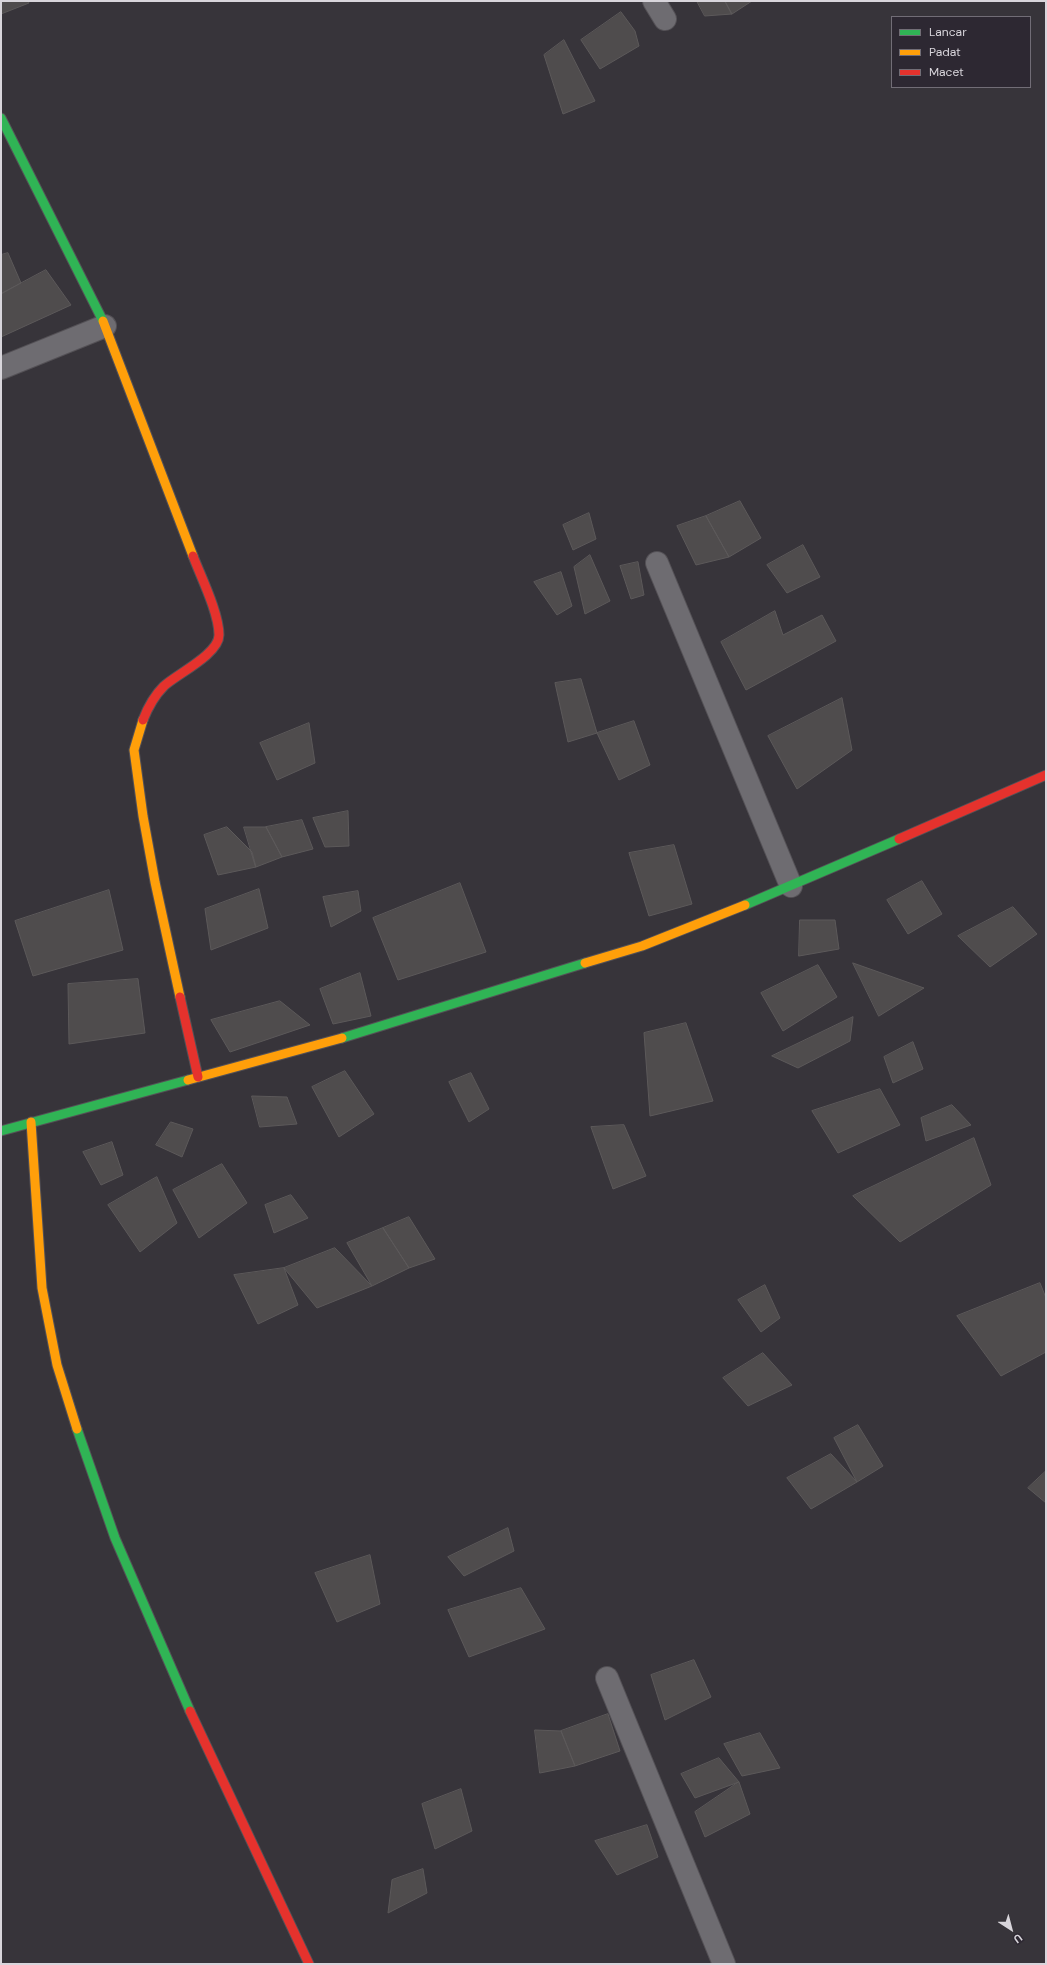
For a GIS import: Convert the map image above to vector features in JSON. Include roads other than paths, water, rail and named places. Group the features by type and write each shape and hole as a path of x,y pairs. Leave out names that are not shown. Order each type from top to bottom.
{"street":[{"path":"654,1 665,19"},
{"path":"1,118 104,326 218,623 219,637 211,651 164,686 149,704 134,750 143,816 155,882 198,1077"},
{"path":"1,368 104,326"},
{"path":"657,563 791,886"},
{"path":"1,1131 338,1039 642,946 791,886 1046,775"},
{"path":"31,1122 42,1288 57,1365 78,1433 118,1545 194,1717 309,1964"},
{"path":"607,1678 724,1964"}]}
